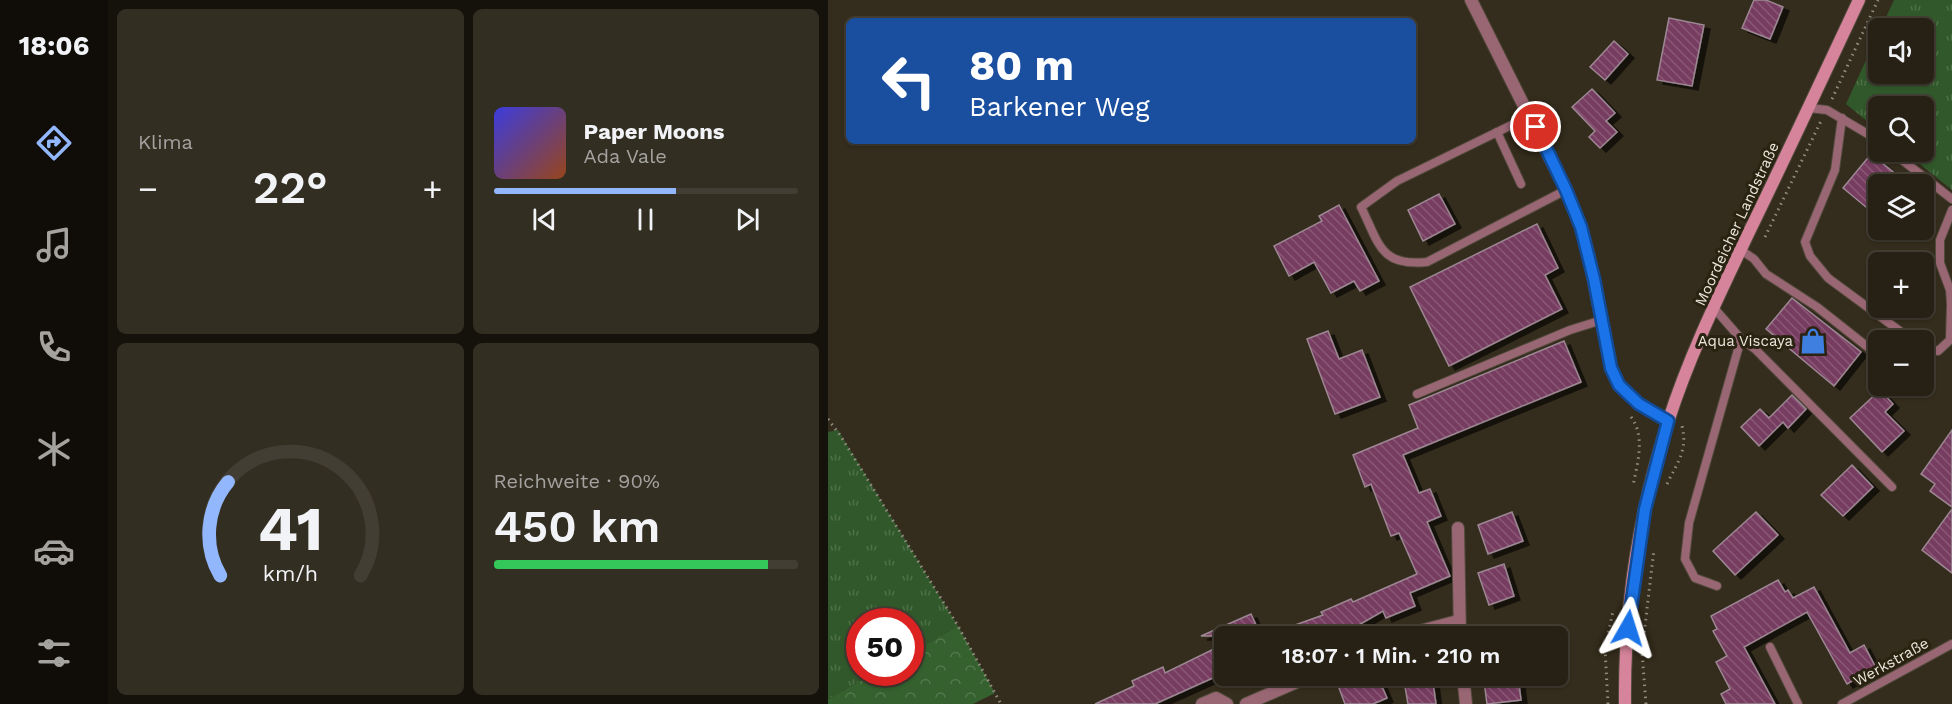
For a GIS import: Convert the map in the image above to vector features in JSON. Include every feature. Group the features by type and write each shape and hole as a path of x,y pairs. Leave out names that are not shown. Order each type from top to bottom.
{"main road":[{"name":"Moordeicher Landstraße","path":"1625,704 1625,652 1640,539 1650,485 1668,421 1697,344 1859,0"}],"street":[{"path":"1472,0 1566,190 1581,227 1611,368 1619,385 1639,404 1668,421"},
{"path":"1458,528 1459,626"},
{"path":"1439,626 1458,621"},
{"path":"1246,704 1287,686"},
{"path":"1464,686 1466,704"},
{"path":"1202,704 1216,698 1227,704"}],"lane":[{"path":"1809,108 1827,110 1868,135"},
{"path":"1530,116 1396,182 1361,207 1383,252 1396,260 1412,263 1427,262 1566,190"},
{"path":"1842,118 1835,170 1805,242 1810,256 1828,278 1898,330"},
{"path":"1497,132 1521,184"},
{"path":"1905,162 1952,199"},
{"path":"1934,350 1938,351 1950,340 1950,290 1940,263 1940,240 1952,210"},
{"path":"1741,250 1754,259 1766,274 1817,307 1868,347"},
{"path":"1714,308 1741,339 1755,349 1892,487"},
{"path":"1417,394 1570,330 1602,320"},
{"path":"1717,586 1695,579 1685,559 1689,523 1698,485 1741,339"},
{"name":"Werkstraße","path":"1842,704 1952,644"},
{"path":"1770,647 1798,704"}],"path":[{"path":"1754,259 1878,0"},
{"path":"828,419 847,445 958,626 1001,704"},
{"path":"1666,487 1682,456 1684,434 1682,423"},
{"path":"1646,704 1642,652 1656,539"}],"green space":[{"path":"1894,0 1952,0 1952,190 1917,162 1934,162 1934,96 1868,96 1868,122 1846,104 1868,56 1868,84 1934,84 1934,18 1886,18"},
{"path":"838,430 958,626 924,646 924,608 846,608 846,686 851,686 828,699 828,432"},
{"path":"958,626 995,693 973,704 828,704 828,699 851,686 924,686 924,646"}],"building":[{"path":"1754,0 1766,0 1783,7 1770,39 1742,28"},
{"path":"1669,18 1704,25 1692,86 1657,80"},
{"path":"1614,41 1628,54 1605,80 1590,67"},
{"path":"1592,89 1615,113 1606,121 1617,132 1600,148 1589,137 1595,131 1572,107"},
{"path":"1868,158 1868,162 1881,162 1896,174 1868,174 1868,209 1843,188"},
{"path":"1439,194 1455,224 1423,241 1408,210"},
{"path":"1339,205 1379,281 1360,291 1354,281 1331,293 1314,262 1289,276 1274,246 1322,221 1319,216"},
{"path":"1537,224 1558,268 1545,275 1562,309 1449,366 1410,287"},
{"name":"Aqua Viscaya","path":"1792,298 1861,352 1834,386 1766,329"},
{"path":"1328,331 1339,359 1362,350 1380,397 1335,414 1307,339"},
{"path":"1564,341 1581,382 1403,455 1419,493 1430,489 1441,516 1427,522 1450,576 1410,593 1415,606 1386,618 1383,611 1357,626 1292,626 1323,615 1321,612 1351,599 1353,602 1417,574 1399,533 1391,536 1371,484 1365,487 1353,455 1418,428 1409,405"},
{"path":"1792,395 1806,409 1788,428 1783,422 1759,446 1741,427 1760,409 1769,418"},
{"path":"1874,396 1886,396 1893,404 1885,412 1904,431 1882,452 1850,418"},
{"path":"1952,430 1952,507 1930,491 1935,484 1921,474"},
{"path":"1852,465 1873,487 1843,516 1821,495"},
{"path":"1952,509 1952,573 1922,550"},
{"path":"1512,512 1523,541 1488,554 1478,525"},
{"path":"1756,512 1778,535 1735,575 1713,551"},
{"path":"1504,564 1514,596 1489,605 1478,573"},
{"path":"1778,580 1785,592 1788,590 1793,598 1814,587 1850,653 1864,645 1876,668 1847,684 1807,612 1744,647 1775,704 1726,704 1721,694 1730,689 1716,662 1727,656 1713,631 1717,629 1711,616"},
{"path":"1251,614 1256,626 1224,626"},
{"path":"1214,630 1214,636 1201,636"},
{"path":"1214,649 1214,677 1155,704 1095,704 1134,686 1132,681 1163,667 1165,673"},
{"path":"1382,686 1387,698 1373,704 1345,704 1339,688"},
{"path":"1405,686 1434,686 1436,704 1408,704"},
{"path":"1485,686 1519,686 1521,700 1487,704"}],"place":[{"name":"Aqua Viscaya","path":"1813,341"}],"route":[{"path":"1536,127 1581,227 1594,279 1611,368 1619,385 1639,404 1668,421 1645,509 1628,628"}]}
